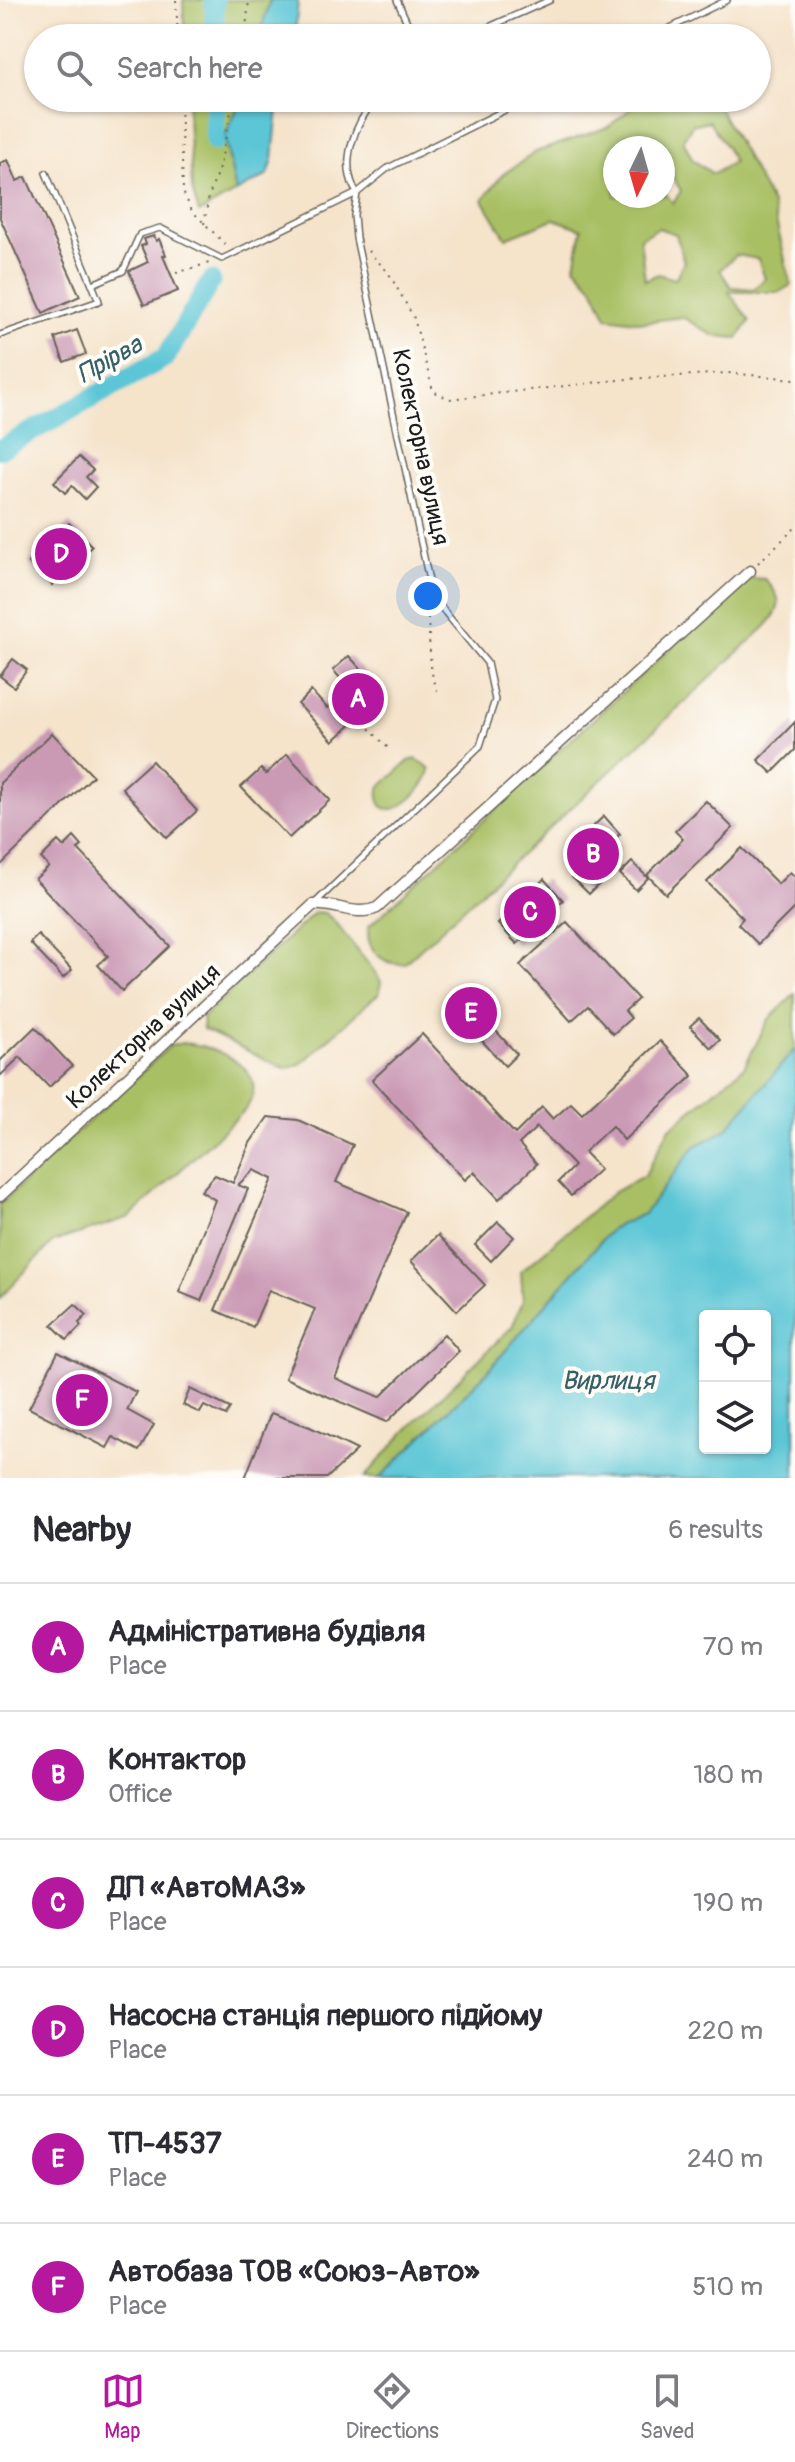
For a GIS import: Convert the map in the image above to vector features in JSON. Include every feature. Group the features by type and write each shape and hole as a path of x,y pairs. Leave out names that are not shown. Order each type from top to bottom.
{"street":[{"path":"313,905 358,912 377,908 750,571"},
{"name":"Колекторна вулиця","path":"0,1196 313,905"}],"lane":[{"path":"397,0 408,24"},
{"path":"496,24 550,0"},
{"path":"678,24 726,0 734,0"},
{"name":"Колекторна вулиця","path":"313,905 480,746 495,700 487,663 444,611 431,590 356,238 354,215 357,193 349,180 349,158 355,131 365,112"},
{"path":"93,284 123,271 140,234 156,228 168,231 222,259 357,193 388,168 501,112"},
{"path":"0,335 98,303 93,284 46,173"}],"path":[{"path":"176,0 177,24"},
{"path":"246,24 249,0"},
{"path":"180,112 183,192 192,211 235,253"},
{"path":"204,224 231,112"},
{"path":"356,238 388,272 414,318 433,391 449,399 627,379 728,373 795,379"},
{"path":"176,273 222,259"},
{"path":"750,571 795,528"},
{"path":"431,590 426,603 431,670 437,691"},
{"path":"358,717 391,751"}],"green space":[{"path":"183,0 270,0 263,24 184,24"},
{"path":"188,112 236,112 225,137 236,192 199,213 192,189"},
{"path":"627,112 721,112 772,204 791,285 780,292 729,292 750,321 738,338 715,336 682,317 644,322 607,317 593,287 575,266 582,229 554,219 506,238 483,200 502,175 536,152 608,127","holes":["709,121 733,162 713,174 693,160 683,140 692,125","658,228 676,234 684,262 675,279 658,274 645,280 640,238","736,255 758,259 765,279 754,289 731,287 720,270"]},
{"path":"751,578 765,579 778,597 776,613 766,626 405,963 389,962 377,954 369,942 369,926 731,592"},
{"path":"416,759 430,770 427,779 402,805 385,808 380,802 379,788 409,761"},
{"path":"315,912 325,913 334,921 377,975 381,982 379,993 301,1064 288,1068 203,1029 202,1018"},
{"path":"795,994 795,1049 726,1130 694,1147 644,1214 612,1228 487,1372 380,1478 364,1478 404,1433 512,1327 523,1301 521,1271 614,1192 645,1175 669,1129 744,1067 769,1019"},
{"path":"182,1043 225,1055 248,1072 253,1084 252,1097 244,1111 130,1217 53,1242 0,1298 0,1204 170,1046"}],"water":[{"path":"270,0 298,0 296,24 263,24"},
{"path":"236,112 278,112 273,159 268,175 236,192 225,137"},
{"name":"Вирлиця","path":"795,1049 795,1478 380,1478 487,1372 612,1228 644,1214 694,1147 726,1130"}],"building":[{"path":"8,160 17,181 26,177 80,296 43,313 0,218 0,163"},
{"path":"154,236 156,241 159,239 166,255 163,256 178,291 144,305 129,271 148,262 141,246 146,244 144,239"},
{"path":"77,330 86,354 64,362 55,338"},
{"path":"79,457 93,470 86,477 96,487 85,499 72,486 65,493 54,482"},
{"path":"69,523 92,546 52,585 29,563"},
{"path":"349,656 384,694 333,741 298,704 311,691 327,708 349,688 333,670"},
{"path":"13,659 27,670 14,687 0,676"},
{"path":"795,722 795,750 772,773 758,760"},
{"path":"52,733 93,776 0,866 0,783"},
{"path":"287,754 330,800 289,838 241,787 261,769 266,774"},
{"path":"152,761 197,811 167,838 122,788"},
{"path":"706,801 733,828 666,894 647,875 683,839 675,831"},
{"path":"604,816 620,834 613,841 620,848 603,864 611,872 589,894 572,877 579,871 568,860 589,838 585,834"},
{"path":"74,837 82,846 78,849 170,946 122,991 98,965 108,956 35,879 49,867 41,858 58,841 64,847"},
{"path":"742,848 778,884 790,872 795,877 795,907 758,944 738,924 743,918 707,882"},
{"path":"632,862 648,878 636,890 620,874"},
{"path":"544,879 563,900 517,944 498,924"},
{"path":"567,922 638,999 625,1011 631,1018 613,1034 588,1006 571,1021 520,965"},
{"path":"38,935 72,970 63,978 30,943"},
{"path":"699,1018 720,1040 711,1048 690,1026"},
{"path":"486,1020 517,1054 505,1066 473,1031"},
{"path":"35,1027 72,1066 49,1087 20,1057 0,1076 0,1061"},
{"path":"422,1034 515,1134 542,1107 553,1119 571,1103 582,1114 660,1041 693,1076 624,1140 612,1126 584,1152 600,1169 571,1196 558,1182 574,1166 537,1127 519,1144 537,1164 499,1199 474,1172 465,1180 372,1080"},
{"path":"268,1117 298,1120 353,1145 336,1182 407,1212 335,1378 380,1397 444,1334 459,1351 387,1422 285,1378 315,1309 269,1290 253,1327 215,1310 273,1179 254,1170 238,1185 248,1189 201,1301 179,1292 215,1200 201,1191 215,1175 233,1183 250,1143"},
{"path":"498,1222 514,1237 491,1261 475,1245"},
{"path":"438,1235 485,1285 457,1311 411,1261"},
{"path":"75,1304 87,1315 67,1340 52,1325"},
{"path":"58,1352 136,1392 127,1410 154,1425 139,1451 113,1437 107,1448 29,1408"},
{"path":"190,1389 230,1408 226,1416 204,1406 200,1413 183,1405"},
{"path":"271,1413 310,1427 357,1450 327,1478 245,1478"}],"waterway":[{"name":"Прірва","path":"214,0 215,24"},
{"name":"Прірва","path":"215,112 215,141"},
{"name":"Прірва","path":"0,449 166,357 211,281"}],"place":[{"name":"Насосна станція першого підйому","path":"61,554"},
{"name":"Адміністративна будівля","path":"358,699"},
{"name":"Контактор","path":"593,854"},
{"name":"ДП «АвтоМАЗ»","path":"530,912"},
{"name":"ТП-4537","path":"471,1013"},
{"name":"Автобаза ТОВ «Союз-Авто»","path":"82,1400"}]}
